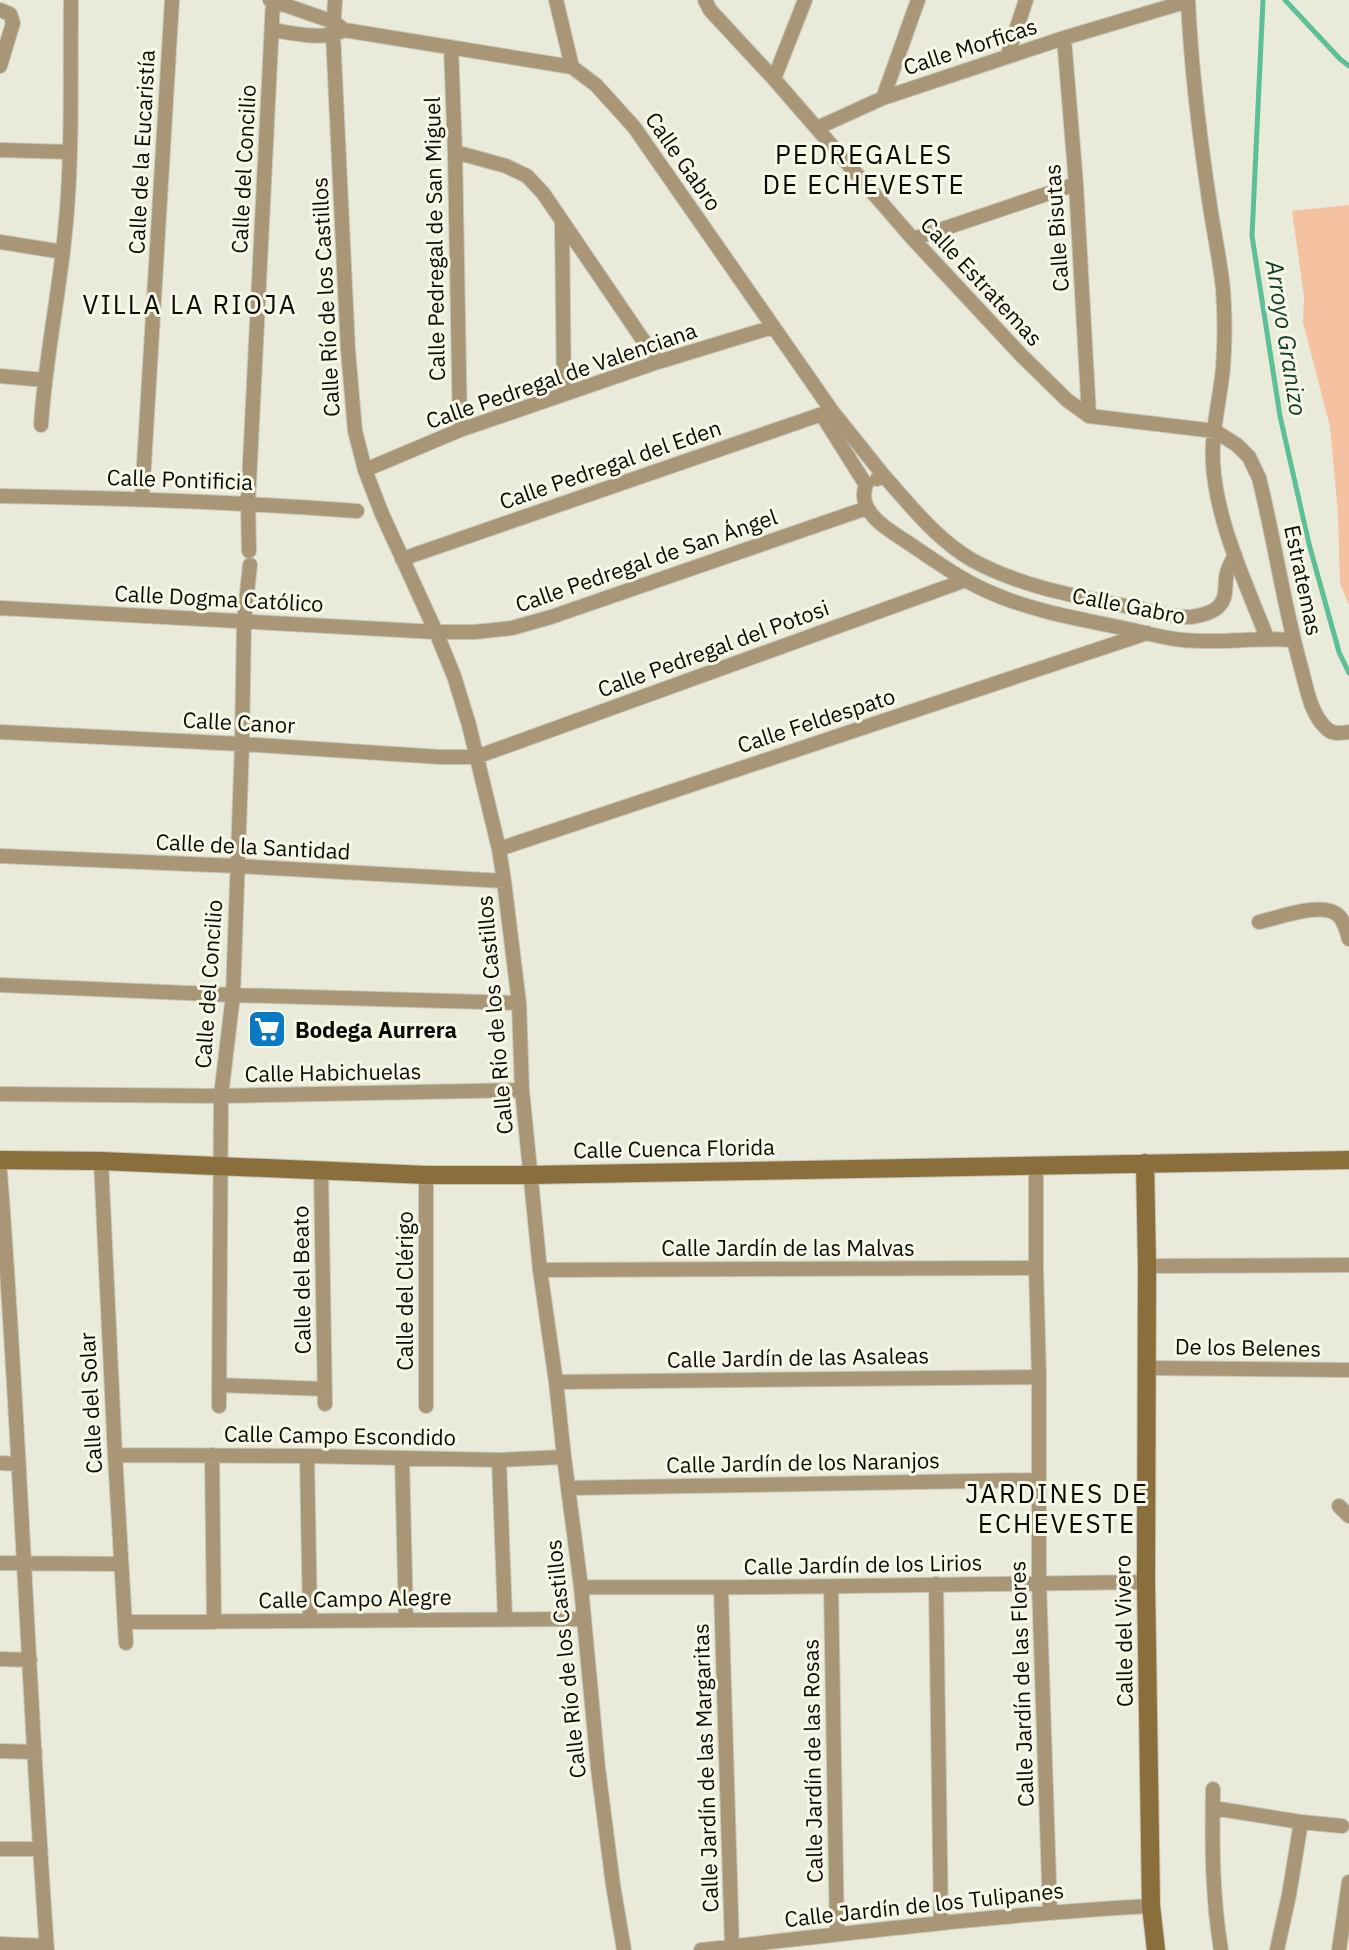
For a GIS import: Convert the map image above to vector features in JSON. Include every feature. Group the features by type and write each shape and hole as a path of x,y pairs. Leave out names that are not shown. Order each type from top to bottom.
{"street":[{"path":"41,425 44,380 63,252 70,152 71,0"},
{"name":"Calle de la Eucaristía","path":"142,498 172,0"},
{"name":"Calle Río de los Castillos","path":"335,0 350,394 355,431 365,470 382,514 454,676 499,849 519,1003 529,1175 581,1587 598,1768 624,1950"},
{"path":"272,30 301,34 337,29 572,67 556,0"},
{"name":"Calle Estratemas","path":"705,0 710,10 913,239 1037,372 1089,416"},
{"path":"774,79 805,0"},
{"path":"883,98 918,0"},
{"path":"1007,57 1026,0"},
{"name":"Calle del Concilio","path":"219,1406 221,1096 233,995 244,621 250,558 248,503 271,1 337,29"},
{"path":"1188,1 1204,167 1223,288 1223,367 1213,463 1217,491 1235,555 1267,638"},
{"name":"Calle Morficas","path":"817,128 883,98 1188,1"},
{"path":"0,66 13,23 10,14 3,11"},
{"name":"Calle Bisutas","path":"1064,38 1089,416"},
{"name":"Calle Pedregal de San Miguel","path":"451,47 460,430"},
{"name":"Calle Gabro","path":"572,67 596,85 634,127 773,327 827,413 866,485 864,498 867,508 896,535 989,592 1084,620 1183,640 1293,640"},
{"path":"0,150 70,152"},
{"path":"455,152 506,166 527,176 543,193 658,362"},
{"path":"913,239 1076,184"},
{"path":"562,221 564,394"},
{"path":"0,242 63,252"},
{"name":"Calle Pedregal de Valenciana","path":"365,470 460,430 658,362 773,327"},
{"path":"0,376 44,380"},
{"name":"Calle Gabro","path":"827,413 945,541 971,559 1004,575 1070,594 1189,617 1206,614 1223,600 1228,569 1235,555"},
{"name":"Calle Pedregal del Eden","path":"402,559 827,413"},
{"path":"1089,416 1215,431"},
{"name":"Estratemas","path":"1215,431 1249,457 1259,478 1293,640 1308,692 1319,718 1331,732 1348,732"},
{"path":"866,485 884,476"},
{"name":"Calle Pontificia","path":"0,496 142,498 357,511"},
{"name":"Calle Pedregal de San Ángel","path":"436,632 512,628 551,617 867,508"},
{"name":"Calle Pedregal del Potosi","path":"476,757 966,580"},
{"name":"Calle Dogma Católico","path":"0,608 436,632"},
{"name":"Calle Feldespato","path":"499,849 1147,633"},
{"name":"Calle Canor","path":"0,732 476,757"},
{"name":"Calle de la Santidad","path":"0,856 504,881"},
{"path":"1259,922 1318,908 1338,915 1349,939"},
{"path":"0,985 519,1003"},
{"name":"Calle Habichuelas","path":"0,1094 221,1096 522,1090"},
{"name":"Calle Cuenca Florida","path":"0,1160 101,1161 426,1175 1349,1160"},
{"name":"Calle del Solar","path":"101,1161 126,1643"},
{"name":"Calle del Vivero","path":"1145,1163 1146,1582 1151,1906 1156,1950"},
{"name":"Calle Jardín de las Flores","path":"1036,1167 1039,1583 1050,1912"},
{"name":"Calle del Beato","path":"220,1385 324,1396 321,1171"},
{"path":"0,1172 6,1366 18,1464 46,1948 0,1944"},
{"name":"Calle del Clérigo","path":"426,1175 426,1406"},
{"path":"1147,1266 1349,1265"},
{"name":"Calle Jardín de las Malvas","path":"540,1270 1036,1268"},
{"name":"De los Belenes","path":"1147,1368 1349,1370"},
{"name":"Calle Jardín de las Asaleas","path":"556,1382 1039,1377"},
{"name":"Calle Campo Escondido","path":"115,1455 499,1460 564,1457"},
{"path":"212,1455 214,1622"},
{"path":"307,1456 310,1619"},
{"path":"402,1458 406,1619"},
{"path":"499,1460 505,1618"},
{"path":"0,1463 18,1464"},
{"name":"Calle Jardín de los Naranjos","path":"568,1488 1039,1480"},
{"path":"0,1563 121,1564"},
{"name":"Calle Jardín de los Lirios","path":"581,1587 721,1589 1146,1582"},
{"path":"936,1584 941,1923"},
{"name":"Calle Jardín de las Rosas","path":"831,1587 837,1934"},
{"name":"Calle Jardín de las Margaritas","path":"721,1589 732,1946"},
{"name":"Calle Campo Alegre","path":"125,1622 584,1619"},
{"path":"0,1659 30,1660"},
{"path":"0,1751 35,1752"},
{"path":"1213,1789 1212,1866 1221,1950"},
{"path":"1213,1808 1342,1826"},
{"path":"1277,1950 1301,1822"},
{"path":"0,1849 39,1849"},
{"path":"1339,1950 1349,1882"},
{"name":"Calle Jardín de los Tulipanes","path":"701,1950 1050,1912 1151,1906"}],"shaded area":[{"path":"1349,205 1349,605 1340,584 1338,513 1330,427 1303,322 1304,296 1292,211"}],"waterway":[{"name":"Arroyo Granizo","path":"1263,0 1252,236 1280,416 1309,544 1339,652 1349,673"},
{"path":"1285,0 1349,66"}],"place":[{"name":"Bodega Aurrera","path":"267,1029"}],"district":[{"name":"PEDREGALES DE ECHEVESTE","path":"864,169"},
{"name":"VILLA LA RIOJA","path":"190,304"},
{"name":"JARDINES DE ECHEVESTE","path":"1057,1508"}]}
